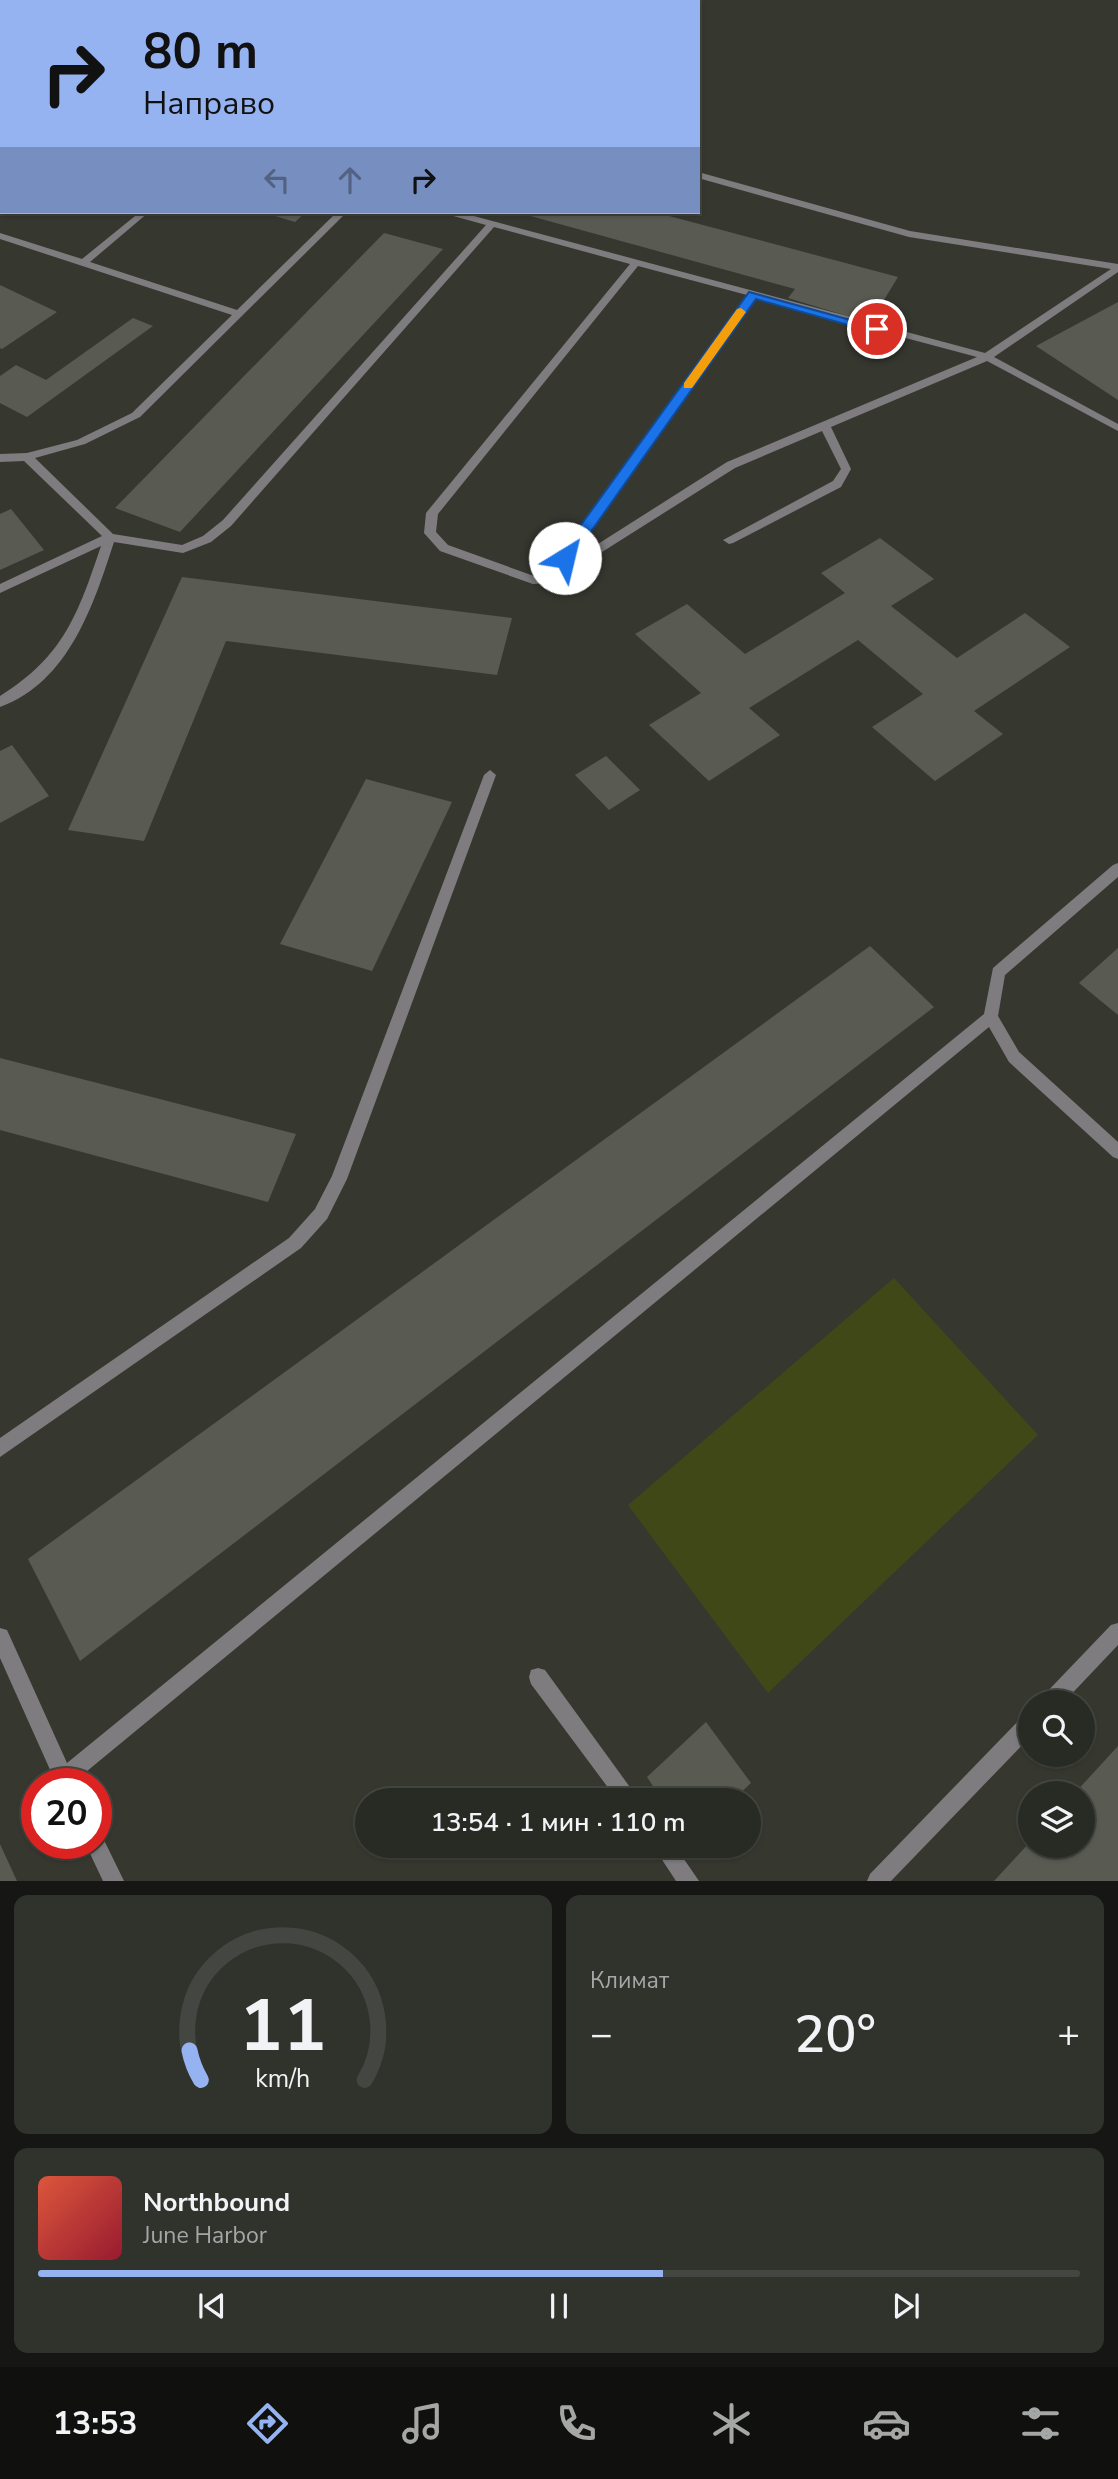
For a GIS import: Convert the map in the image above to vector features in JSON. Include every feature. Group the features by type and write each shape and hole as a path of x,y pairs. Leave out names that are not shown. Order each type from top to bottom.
{"lane":[{"path":"700,176 909,233 1118,268"},
{"path":"83,263 143,214"},
{"path":"0,458 27,457 81,442 136,415 340,214"},
{"path":"456,214 987,357 1118,428"},
{"path":"27,457 110,537 183,549 207,539 226,523 492,224"},
{"path":"0,236 237,313"},
{"path":"635,264 432,513 430,533 444,548 533,580 550,580 731,465 987,357 1118,268"},
{"path":"550,580 753,294"},
{"path":"729,540 837,484 844,476 846,469 825,426"},
{"path":"0,589 110,537"},
{"path":"0,702 26,688 57,659 84,616 110,537"},
{"path":"0,1448 295,1243 321,1214 339,1179 490,775"},
{"path":"1118,869 998,972 991,1017 1014,1058 1118,1152"},
{"path":"81,1768 991,1017"},
{"path":"1062,1690 1118,1632"},
{"path":"0,1637 59,1768"},
{"path":"538,1677 620,1788"},
{"path":"877,1881 1018,1735"},
{"path":"672,1858 689,1881"},
{"path":"103,1859 114,1881"}],"green space":[{"path":"894,1278 1038,1435 768,1693 628,1505"}],"building":[{"path":"269,214 304,214 295,222"},
{"path":"523,214 662,214 898,277 870,323 788,298 795,289"},
{"path":"384,233 443,249 180,532 115,508"},
{"path":"0,285 57,312 2,349 0,348"},
{"path":"1118,302 1118,400 1036,346"},
{"path":"133,318 153,326 27,417 0,403 0,376 16,365 46,380"},
{"path":"11,509 44,550 0,570 0,514"},
{"path":"880,538 934,579 891,606 957,658 1025,613 1070,647 974,711 1003,734 935,781 872,727 923,694 858,640 749,708 780,735 709,781 649,725 701,693 635,634 687,604 745,654 845,593 821,573"},
{"path":"182,577 512,618 497,675 226,641 144,841 68,830"},
{"path":"12,745 49,796 0,823 0,751"},
{"path":"606,756 640,790 609,810 575,775"},
{"path":"366,779 452,802 372,971 280,944"},
{"path":"870,946 934,1007 80,1661 28,1559"},
{"path":"1118,948 1118,1015 1079,983"},
{"path":"0,1058 296,1134 268,1202 0,1130"},
{"path":"706,1722 751,1783 746,1788 654,1788 647,1777"},
{"path":"1118,1746 1118,1881 994,1881 1018,1855 1018,1858 1095,1858 1095,1781 1086,1781"},
{"path":"0,1844 17,1881 0,1881"}],"slow traffic":[{"path":"688,386 741,312"}],"route":[{"path":"565,558 753,294 877,329"}]}
